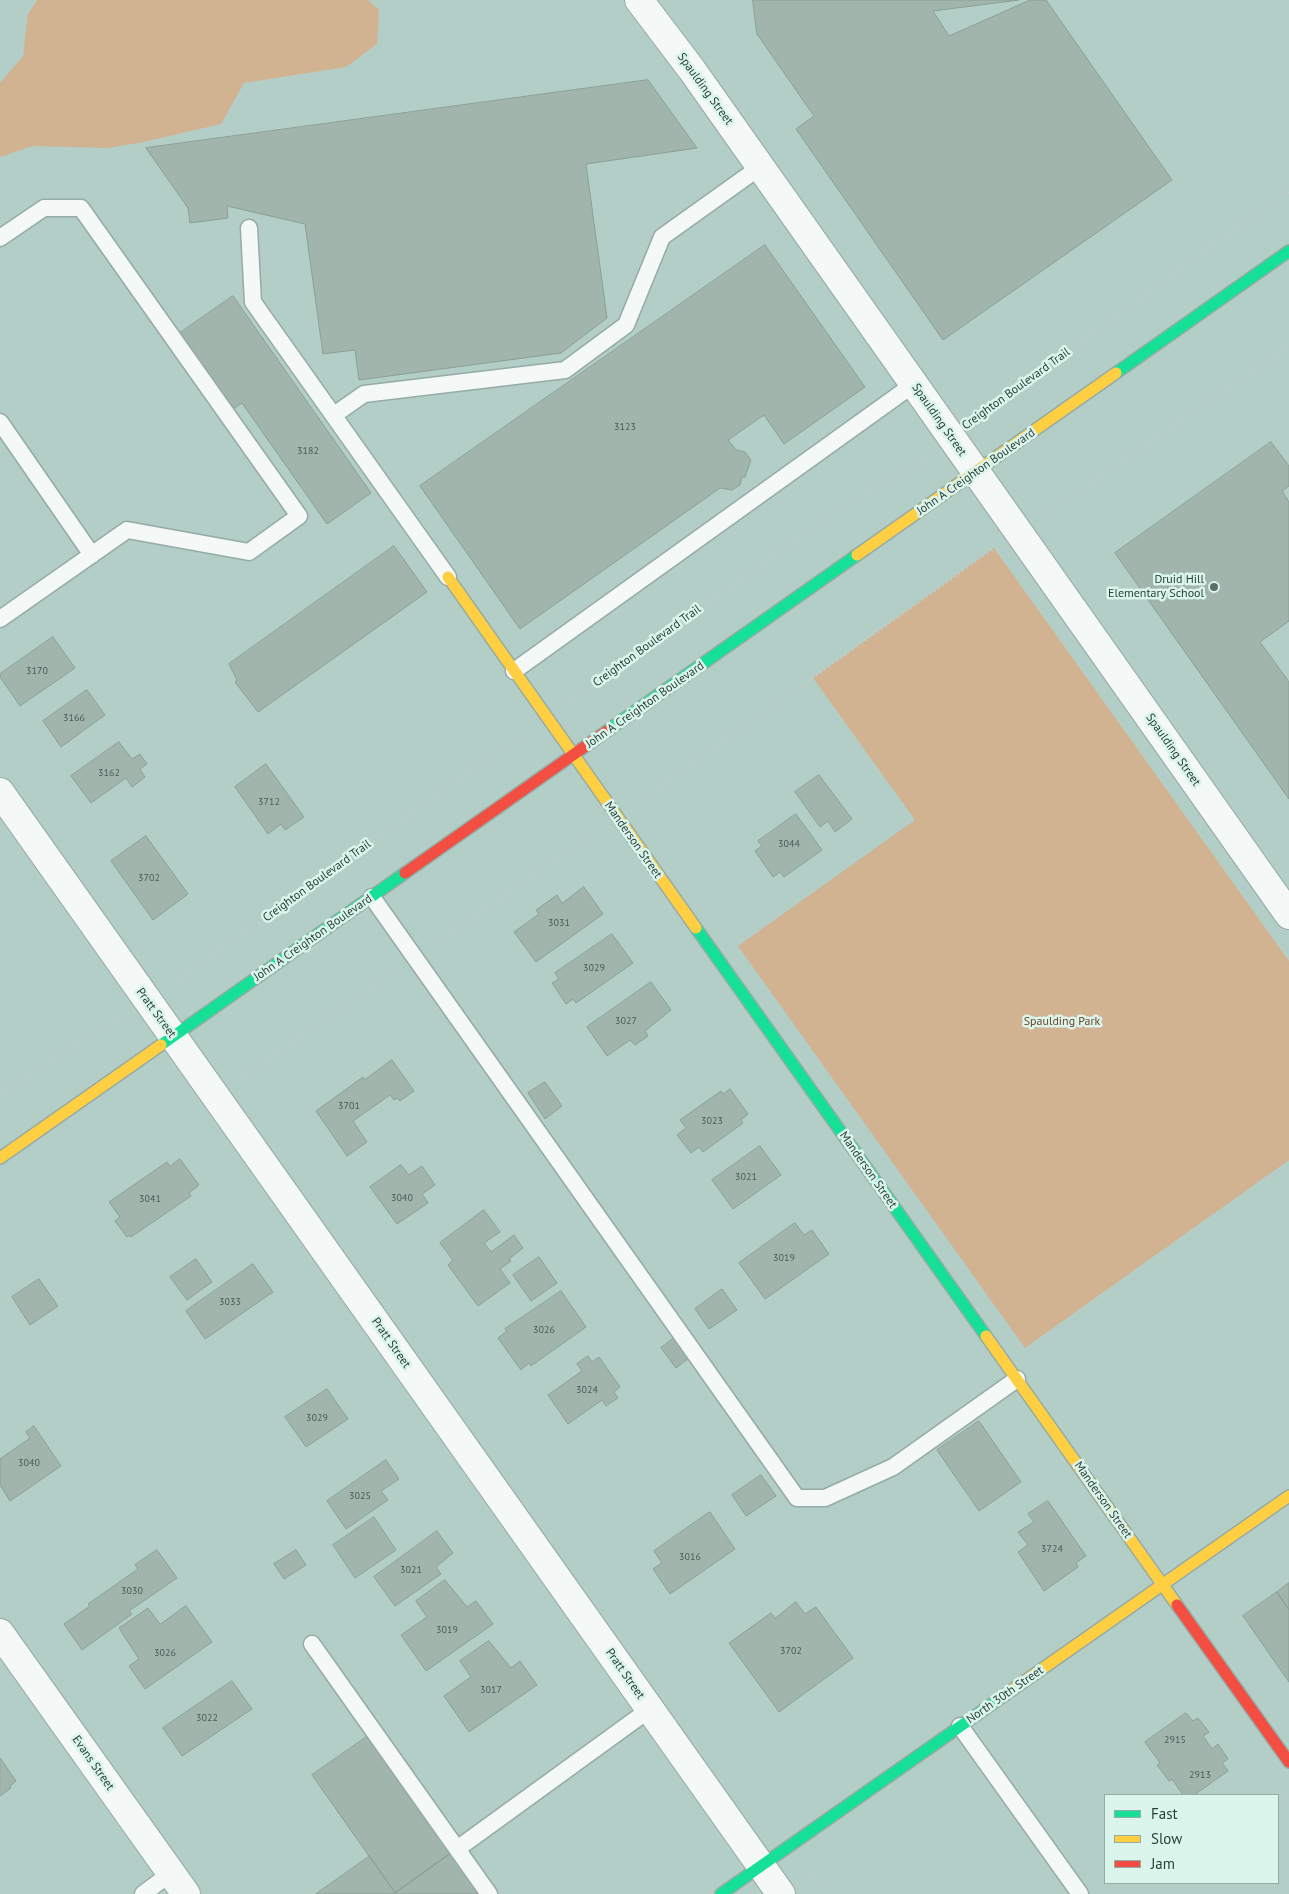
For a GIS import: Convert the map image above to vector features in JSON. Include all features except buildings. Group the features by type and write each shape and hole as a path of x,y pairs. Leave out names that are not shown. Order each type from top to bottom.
{"street":[{"name":"Spaulding Street","path":"639,0 692,70 1289,915"},
{"name":"John A Creighton Boulevard","path":"0,1158 1289,251"},
{"name":"Manderson Street","path":"448,577 572,755 1289,1762"},
{"name":"Pratt Street","path":"0,792 781,1894"},
{"name":"North 30th Street","path":"721,1894 1289,1496"},
{"name":"Evans Street","path":"0,1633 179,1884"}],"lane":[{"path":"334,415 364,394 565,370 626,325 662,237 760,167"},
{"path":"0,238 44,208 81,208 299,516 249,552 127,530 0,619"},
{"path":"248,228 253,302 448,577"},
{"path":"514,671 914,384"},
{"path":"0,422 92,555"},
{"path":"372,897 797,1498 826,1498 893,1467 1017,1379"},
{"path":"312,1644 489,1894"},
{"path":"457,1849 650,1709"},
{"path":"960,1726 1080,1894"},
{"path":"143,1894 179,1884"}],"path":[{"name":"Creighton Boulevard Trail","path":"0,1095 97,1031 148,1001 260,923 442,791 547,719 601,678 850,502 918,464 952,438 992,403 1100,328 1289,191"},
{"path":"1040,518 1289,346"}],"green space":[{"path":"37,0 368,0 379,10 377,44 346,67 244,83 221,124 139,143 107,148 33,146 0,157 0,83 23,56 28,14"},
{"name":"Spaulding Park","path":"994,548 1289,961 1289,1160 1025,1348 738,946 915,820 813,678"}],"traffic: fast":[{"path":"1116,373 1289,251"},
{"path":"607,731 857,555"},
{"path":"161,1045 405,873"},
{"path":"696,928 986,1336"},
{"path":"721,1894 1012,1690"}],"traffic: slow":[{"path":"857,555 1116,373"},
{"path":"448,577 696,928"},
{"path":"0,1158 161,1045"},
{"path":"986,1336 1177,1605"},
{"path":"1012,1690 1289,1496"}],"traffic: jam":[{"path":"405,873 607,731"},
{"path":"1177,1605 1289,1762"}],"place":[{"name":"Druid Hill Elementary School","path":"1214,587"}]}
